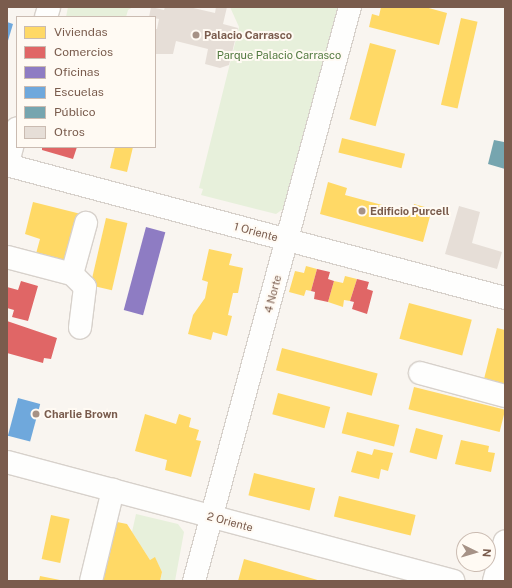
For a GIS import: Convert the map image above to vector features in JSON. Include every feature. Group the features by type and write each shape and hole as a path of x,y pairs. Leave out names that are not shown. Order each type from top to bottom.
{"street":[{"name":"4 Norte","path":"194,581 288,240 350,7"},
{"path":"7,166 16,132"},
{"name":"1 Oriente","path":"7,166 505,298"},
{"path":"72,274 86,223"},
{"path":"7,257 72,274 85,287 80,328"},
{"path":"420,374 505,396"},
{"name":"2 Oriente","path":"7,462 453,581"},
{"path":"91,581 113,490"},
{"path":"494,581 505,540"}],"green space":[{"path":"68,7 133,7 128,10 126,16 66,16"},
{"name":"Parque Palacio Carrasco","path":"230,7 338,7 286,207 276,214 201,195 203,189 199,188 239,27"},
{"path":"136,514 178,524 184,532 175,581 160,581 162,572 155,558 150,560 132,532"}],"building: Viviendas":[{"path":"381,7 425,7 447,13 439,45 369,27 372,14 379,16"},
{"path":"461,18 478,22 458,109 441,105"},
{"path":"370,43 396,50 376,126 350,119"},
{"path":"342,138 405,154 401,168 338,153"},
{"path":"115,148 133,148 127,172 110,168"},
{"name":"Edificio Purcell","path":"328,182 347,188 345,195 412,213 414,204 432,209 423,242 320,214"},
{"path":"33,202 85,215 71,271 34,261 40,239 25,234"},
{"path":"106,218 127,223 112,290 90,285"},
{"path":"209,249 232,254 229,265 243,268 238,293 233,293 228,315 232,316 227,336 213,332 211,340 188,334 193,315 205,298 208,282 202,280"},
{"path":"306,266 317,269 311,291 306,290 304,296 289,292 295,271 304,273"},
{"path":"345,276 357,279 350,301 344,300 343,307 328,302 334,281 343,283"},
{"path":"409,303 472,320 462,356 399,339"},
{"path":"497,328 505,330 505,385 484,379"},
{"path":"282,348 378,374 372,396 276,370"},
{"path":"414,387 505,410 500,432 408,409"},
{"path":"278,393 330,407 324,428 272,414"},
{"path":"347,412 399,425 394,446 342,433"},
{"path":"145,414 176,424 179,414 191,418 189,427 199,430 196,440 201,441 191,477 165,470 167,460 135,451"},
{"path":"416,428 443,435 437,459 410,452"},
{"path":"461,440 489,446 488,452 495,453 491,472 455,464"},
{"path":"374,449 393,453 388,471 381,469 379,479 351,472 357,451 372,455"},
{"path":"254,473 315,488 310,511 248,495"},
{"path":"339,496 416,515 411,535 334,516"},
{"path":"51,515 70,519 60,563 42,559"},
{"path":"117,522 127,524 150,560 155,557 162,572 160,581 103,581"},
{"path":"244,559 321,581 238,581"},
{"path":"40,576 60,580 60,581 39,581"}],"building: Comercios":[{"path":"42,148 77,148 73,159 42,150"},
{"path":"317,269 330,272 328,279 334,281 328,302 314,299 315,292 311,291"},
{"path":"357,279 369,282 367,289 373,291 367,314 352,309 354,302 350,301"},
{"path":"21,281 38,286 28,321 12,317 14,310 7,308 7,287 18,290"},
{"path":"7,321 57,338 51,359 44,358 43,363 7,353"}],"building: Oficinas":[{"path":"146,227 165,232 143,315 124,310"}],"building: Escuelas":[{"path":"7,22 13,24 7,44"},
{"path":"18,398 40,404 30,442 8,436"}],"building: Público":[{"path":"505,139 505,169 488,164 494,140 504,142"}],"building: Otros":[{"name":"Palacio Carrasco","path":"151,7 164,10 165,7 189,7 215,13 216,7 227,7 223,24 238,28 229,65 220,68 205,64 208,49 176,41 173,54 156,54 156,29 159,19 156,18 156,16 149,16"},
{"path":"459,206 480,212 472,243 502,252 497,269 445,254"}],"place":[{"name":"Palacio Carrasco","path":"196,35"},
{"name":"Edificio Purcell","path":"362,211"},
{"name":"Charlie Brown","path":"36,414"}]}
